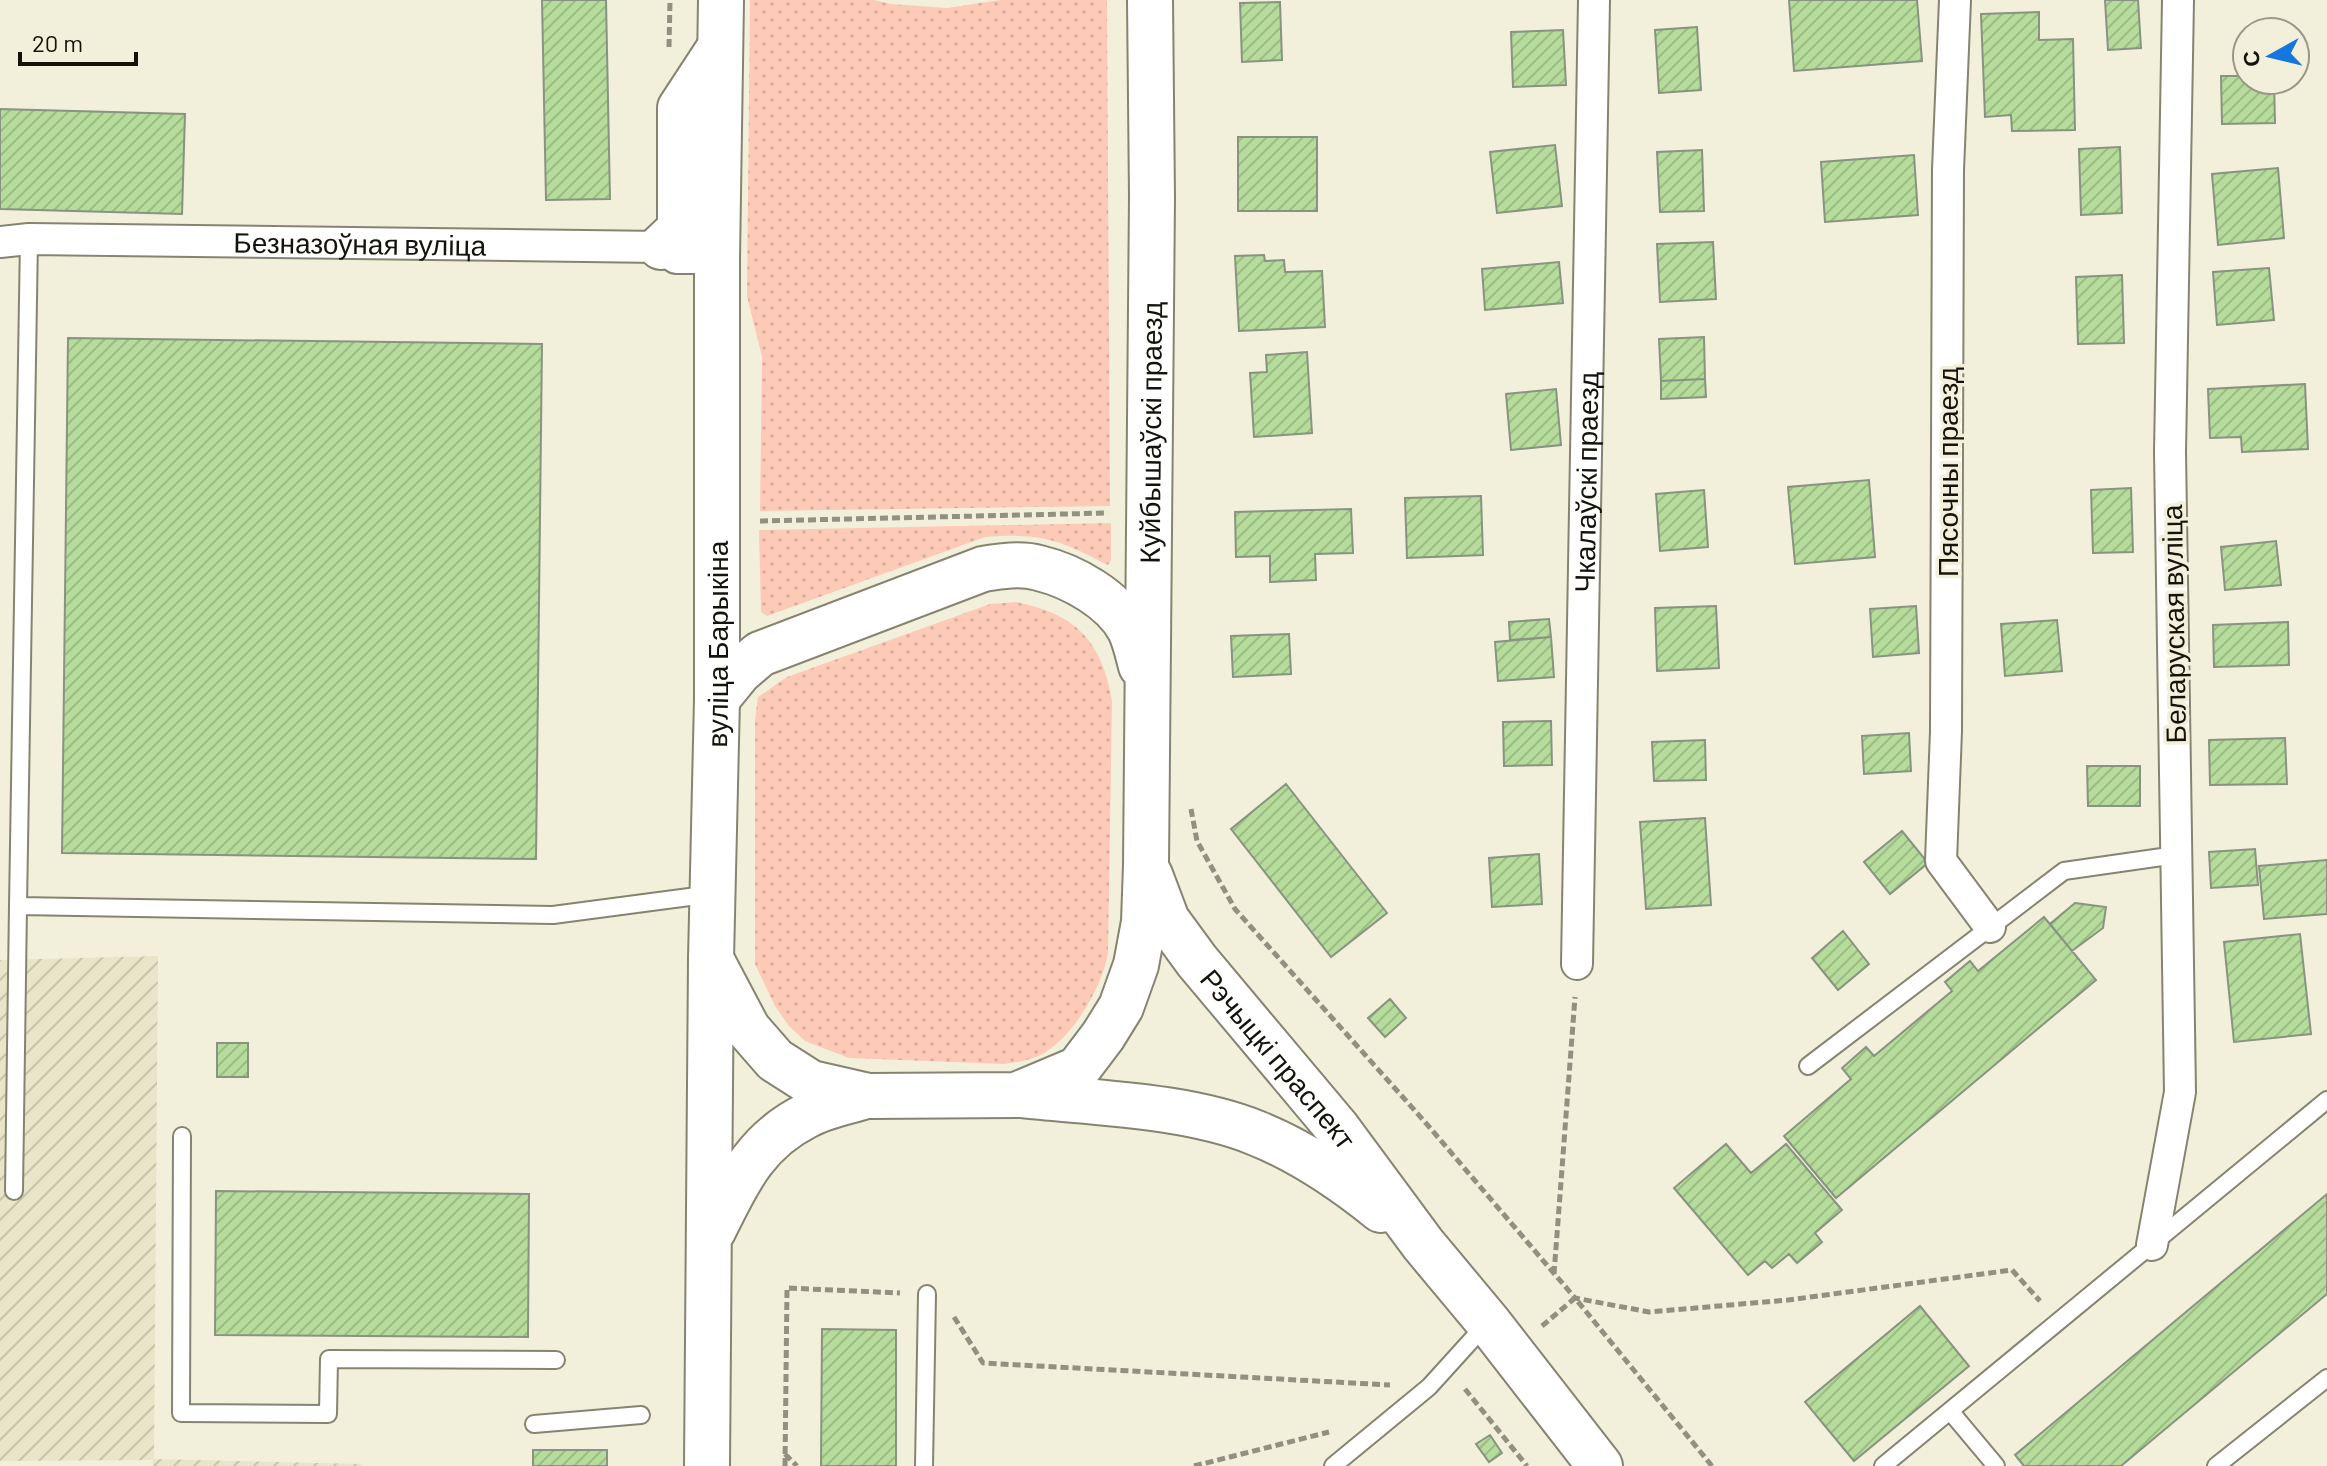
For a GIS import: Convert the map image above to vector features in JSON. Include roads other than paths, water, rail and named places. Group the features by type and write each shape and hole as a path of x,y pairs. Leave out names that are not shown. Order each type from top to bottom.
{"main road":[{"name":"вуліца Барыкіна","path":"707,1466 711,959 717,699 717,258 721,0"},
{"name":"Куйбышаўскі праезд","path":"1016,1095 1078,1069 1103,1036 1121,1007 1139,951 1144,922 1151,450 1150,0"},
{"path":"661,247 680,229 680,108 720,47"},
{"path":"717,699 739,672 760,654 983,569 1007,565 1038,567 1076,582 1109,605 1130,630 1146,679"},
{"name":"Рэчыцкі праспект","path":"1146,865 1167,920 1197,961 1338,1129 1423,1244 1600,1466"},
{"path":"711,959 748,1029 775,1060 811,1083 868,1096"},
{"name":"Рэчыцкі праспект","path":"868,1096 1016,1095 1143,1108 1208,1120 1256,1133 1350,1184 1423,1244"},
{"name":"вуліца Барыкіна","path":"709,1240 744,1169 769,1141 806,1115 868,1096"}],"street":[{"name":"Чкалаўскі праезд","path":"1577,964 1594,0"},
{"name":"Пясочны праезд","path":"1955,0 1948,170 1946,731 1941,861 1990,927"},
{"name":"Беларуская вуліца","path":"2152,1245 2180,1092 2170,452 2178,0"},
{"name":"Безназоўная вуліца","path":"14,241 661,247 676,258 717,258"}],"lane":[{"path":"14,241 18,906 14,1191"},
{"path":"1808,1066 2064,871 2176,855"},
{"path":"18,906 553,915 713,894"},
{"path":"1883,1466 2327,1100"},
{"path":"182,1136 181,1413 328,1414 329,1359 556,1360"},
{"path":"924,1466 927,1294"},
{"path":"1343,1463 1429,1387 1499,1338"},
{"path":"2216,1466 2327,1378"},
{"path":"1950,1411 1996,1466"},
{"path":"534,1424 641,1415"}]}
